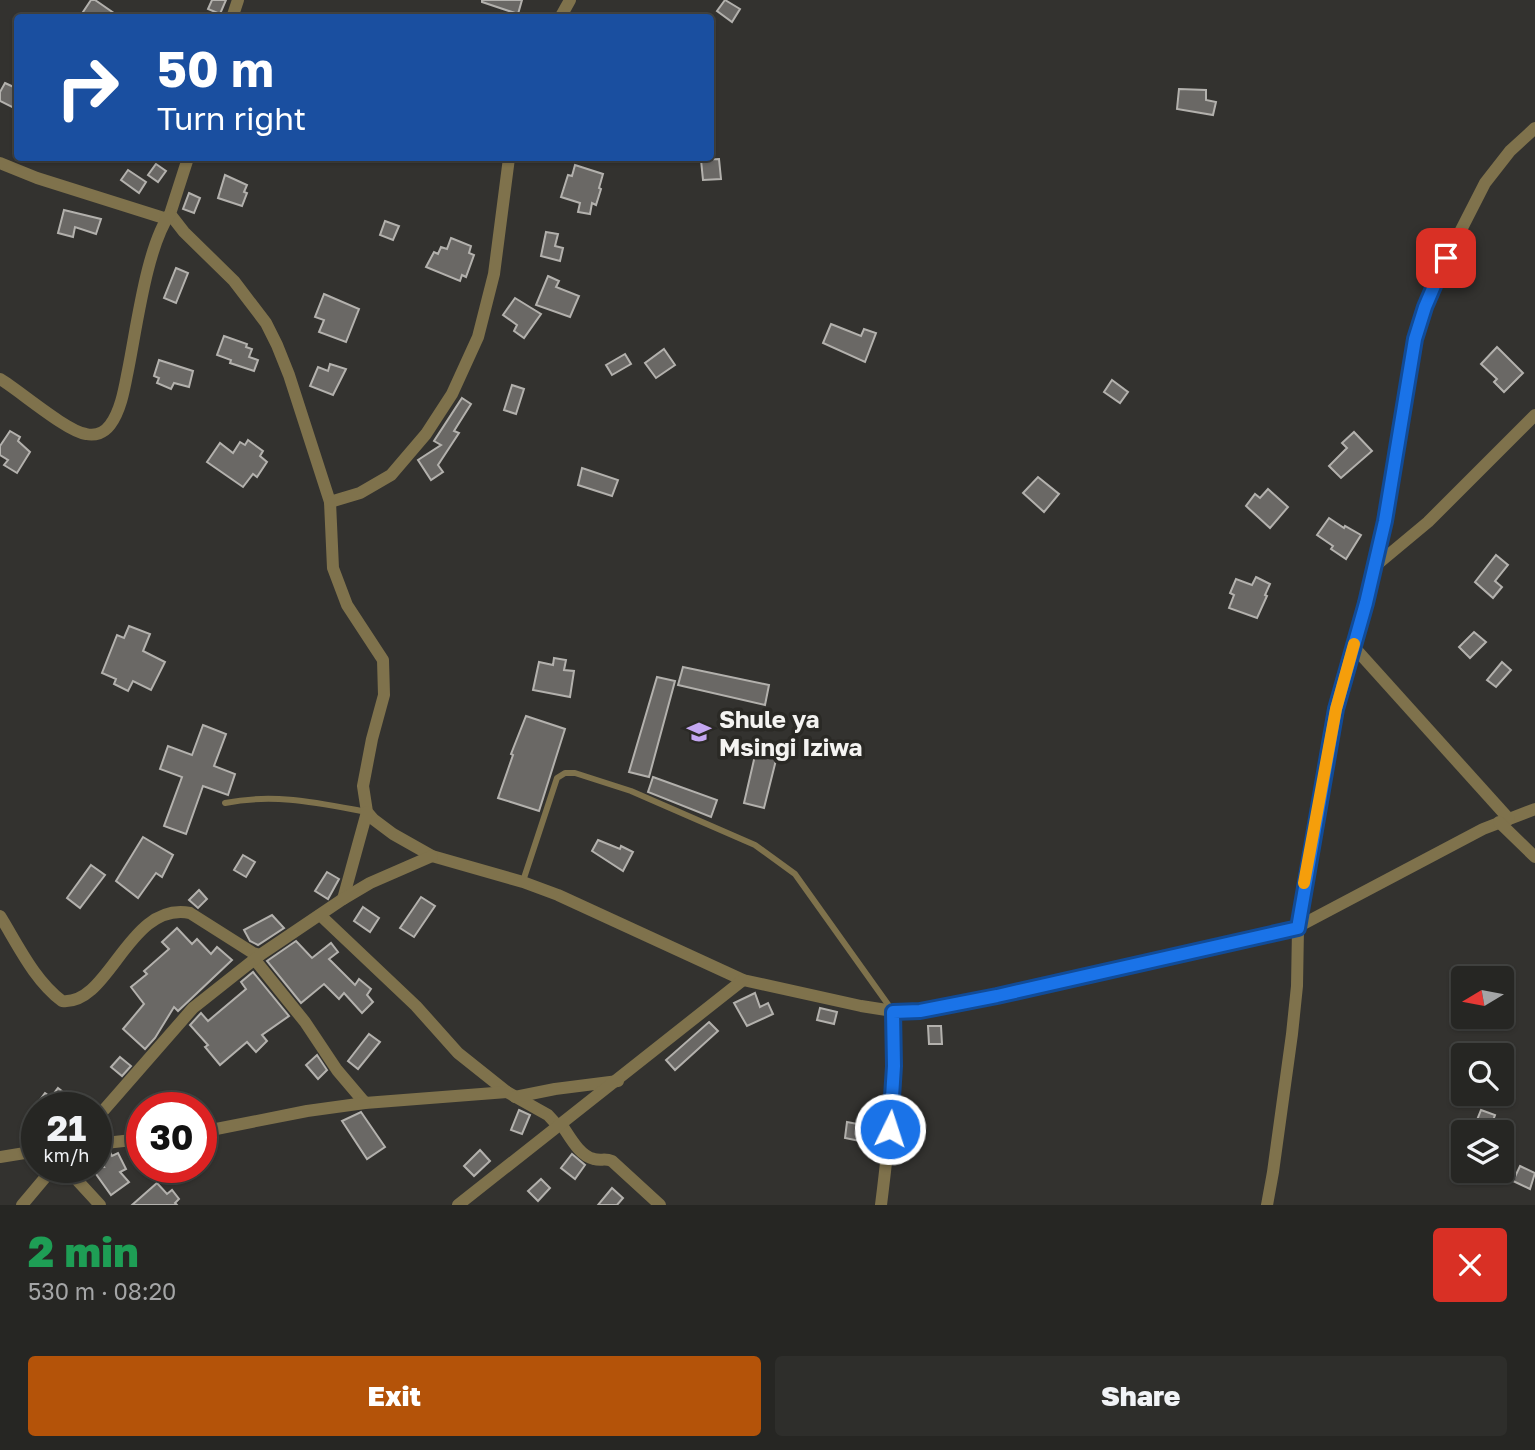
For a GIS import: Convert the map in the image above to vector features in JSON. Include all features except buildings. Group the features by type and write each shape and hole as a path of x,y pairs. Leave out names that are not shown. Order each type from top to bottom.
{"street":[{"path":"1267,1205 1292,1034 1297,986 1298,928 1336,709 1385,521 1415,339 1425,307 1457,236 1485,183 1510,151 1535,128"},
{"path":"0,379 80,433 96,434 110,425 117,413 124,389 152,259 187,161"},
{"path":"330,502 367,489 391,475 426,434 452,394 478,337 491,287 509,161"},
{"path":"0,163 37,178 169,216 234,281 266,323 289,375 330,502 333,568 347,605 383,660 385,674 384,695 363,786 367,812 343,899"},
{"path":"1374,568 1427,522 1535,415"},
{"path":"1353,646 1535,857"},
{"path":"367,812 393,834 432,856 523,882 592,909 743,980 893,1012 920,1011 997,996 1298,928 1444,849 1504,820 1535,809"},
{"path":"112,1101 193,1008 257,958 343,899 383,877 432,856"},
{"path":"0,916 35,972 62,1001 75,1000 88,992 149,924 171,912 180,911 198,917 253,953 365,1103"},
{"path":"320,915 416,1006 458,1053 511,1095 542,1111 560,1125 580,1150 595,1160 612,1161 660,1205"},
{"path":"458,1205 743,980"},
{"path":"881,1205 892,1098 893,1012"},
{"path":"217,1129 365,1103 511,1095 618,1080"},
{"path":"0,1157 21,1154"},
{"path":"22,1205 41,1183"},
{"path":"80,1183 100,1205"}],"lane":[{"path":"523,882 557,778 565,773 575,773 631,792 755,845 795,874 893,1012"},
{"path":"225,803 277,797 367,812"}],"slow traffic":[{"path":"1304,883 1340,689 1354,644"}],"place":[{"name":"Shule ya Msingi Iziwa","path":"699,732"}],"route":[{"path":"890,1129 894,1066 893,1012 920,1011 997,996 1298,928 1340,689 1366,603 1385,521 1415,339 1446,258"}]}
